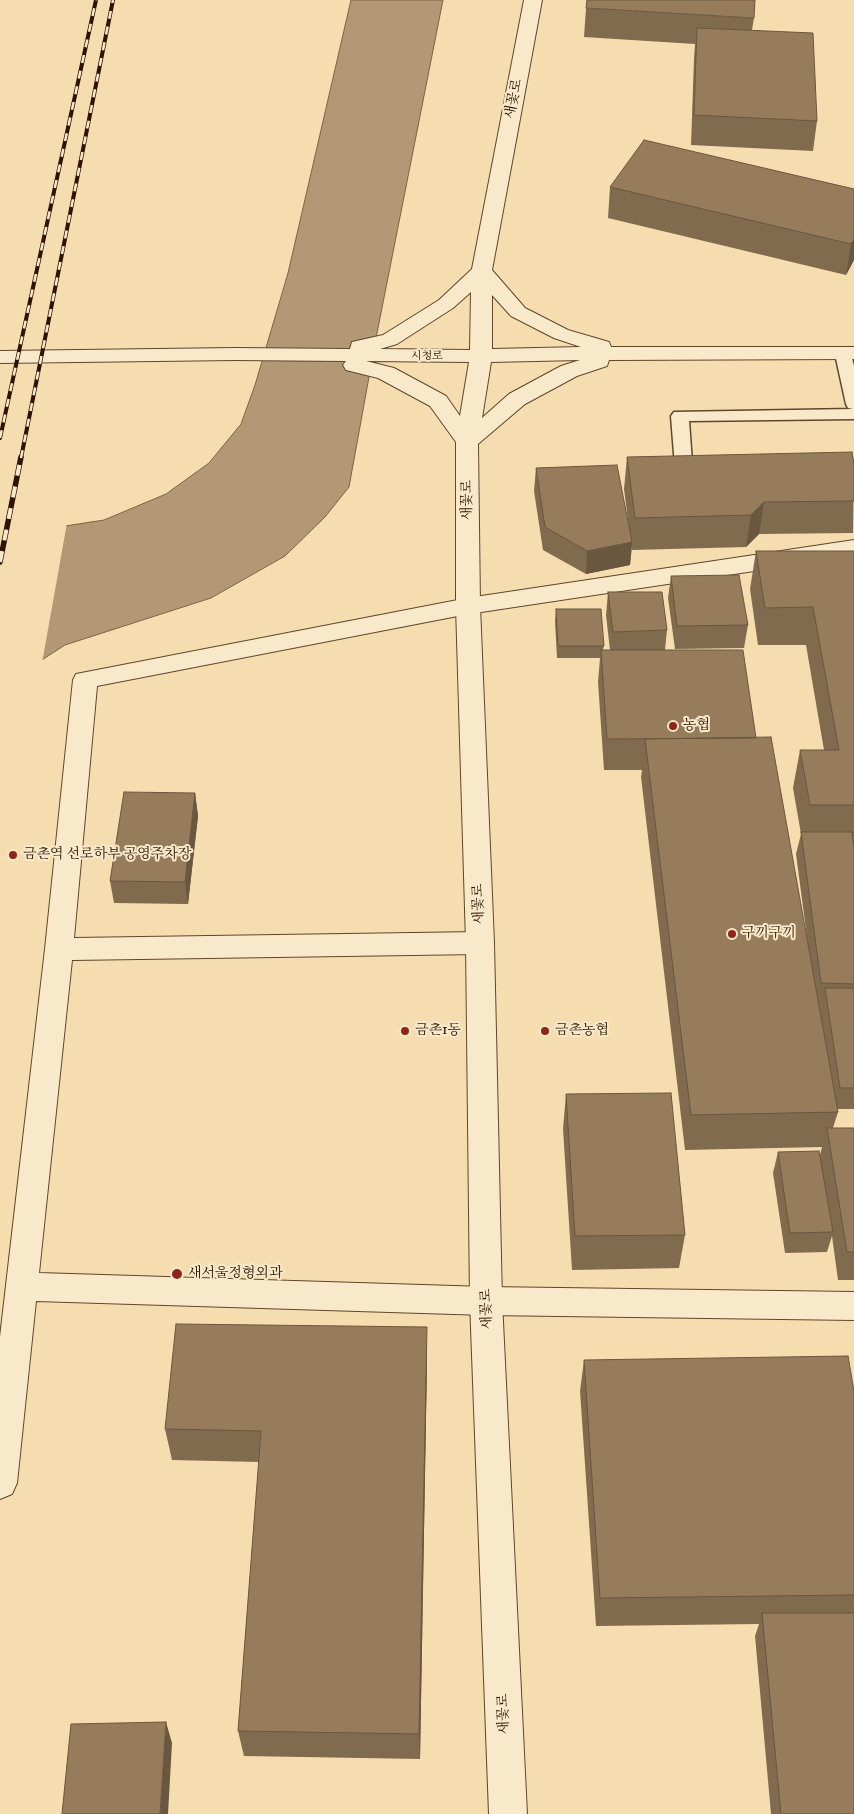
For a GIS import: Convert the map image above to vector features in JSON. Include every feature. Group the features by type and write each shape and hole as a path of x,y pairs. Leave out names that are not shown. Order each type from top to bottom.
{"street":[{"name":"새꽃로","path":"508,1814 486,1301 480,942 468,606 468,442 481,356 482,271 533,0"},
{"path":"321,356 388,357 482,271 518,312 561,334 620,354"},
{"path":"0,357 235,354 388,357 438,401 468,442 517,399 569,371 620,354"},
{"name":"시청로","path":"388,357 849,354"},
{"path":"0,1483 59,949 85,680 468,606 854,548"},
{"path":"59,949 480,942"},
{"path":"21,1286 486,1301 854,1306"}],"lane":[{"path":"849,354 854,404"},
{"path":"714,468 684,467 680,416 854,414"}],"shaded area":[{"path":"351,0 443,0 377,333 349,487 325,517 285,556 211,598 65,645 0,687 0,536 104,520 166,494 209,463 241,424 255,385 288,273"}],"pier":[{"path":"67,523 42,663 0,689 0,533"}],"building":[{"path":"587,0 755,0 754,18 586,8"},
{"path":"697,28 813,33 817,121 694,115"},
{"path":"644,140 854,189 854,239 851,244 610,187"},
{"path":"852,452 854,464 854,501 764,502 751,515 635,518 627,457"},
{"path":"617,465 632,542 587,551 545,527 536,468"},
{"path":"756,551 854,551 854,805 810,805 800,750 839,750 813,607 765,608"},
{"path":"739,575 748,625 677,626 671,576"},
{"path":"608,592 662,592 667,630 613,632"},
{"path":"556,609 601,609 604,646 558,646"},
{"name":"농협","path":"601,650 743,650 756,738 607,739"},
{"path":"771,737 838,1112 691,1115 645,739"},
{"path":"124,792 195,793 185,882 110,881"},
{"path":"801,832 852,832 854,848 854,984 821,983"},
{"path":"825,988 854,988 854,1088 840,1088"},
{"path":"671,1093 685,1235 575,1236 566,1094"},
{"path":"827,1128 854,1128 854,1252 847,1252"},
{"path":"819,1151 833,1232 790,1233 778,1152"},
{"path":"176,1324 427,1327 419,1734 238,1731 261,1431 165,1429"},
{"path":"848,1356 854,1391 854,1595 600,1598 584,1360"},
{"path":"762,1613 854,1613 854,1814 781,1814"},
{"path":"166,1722 160,1814 62,1814 71,1724"}],"railway":[{"path":"0,438 96,0"},
{"path":"21,458 113,0"},
{"path":"0,562 21,457"}],"place":[{"name":"농협","path":"673,726"},
{"name":"금촌역 선로하부 공영주차장","path":"13,855"},
{"name":"구끼구끼","path":"732,934"},
{"name":"금촌1동","path":"405,1031"},
{"name":"금촌농협","path":"545,1031"},
{"name":"새서울정형외과","path":"177,1274"}]}
